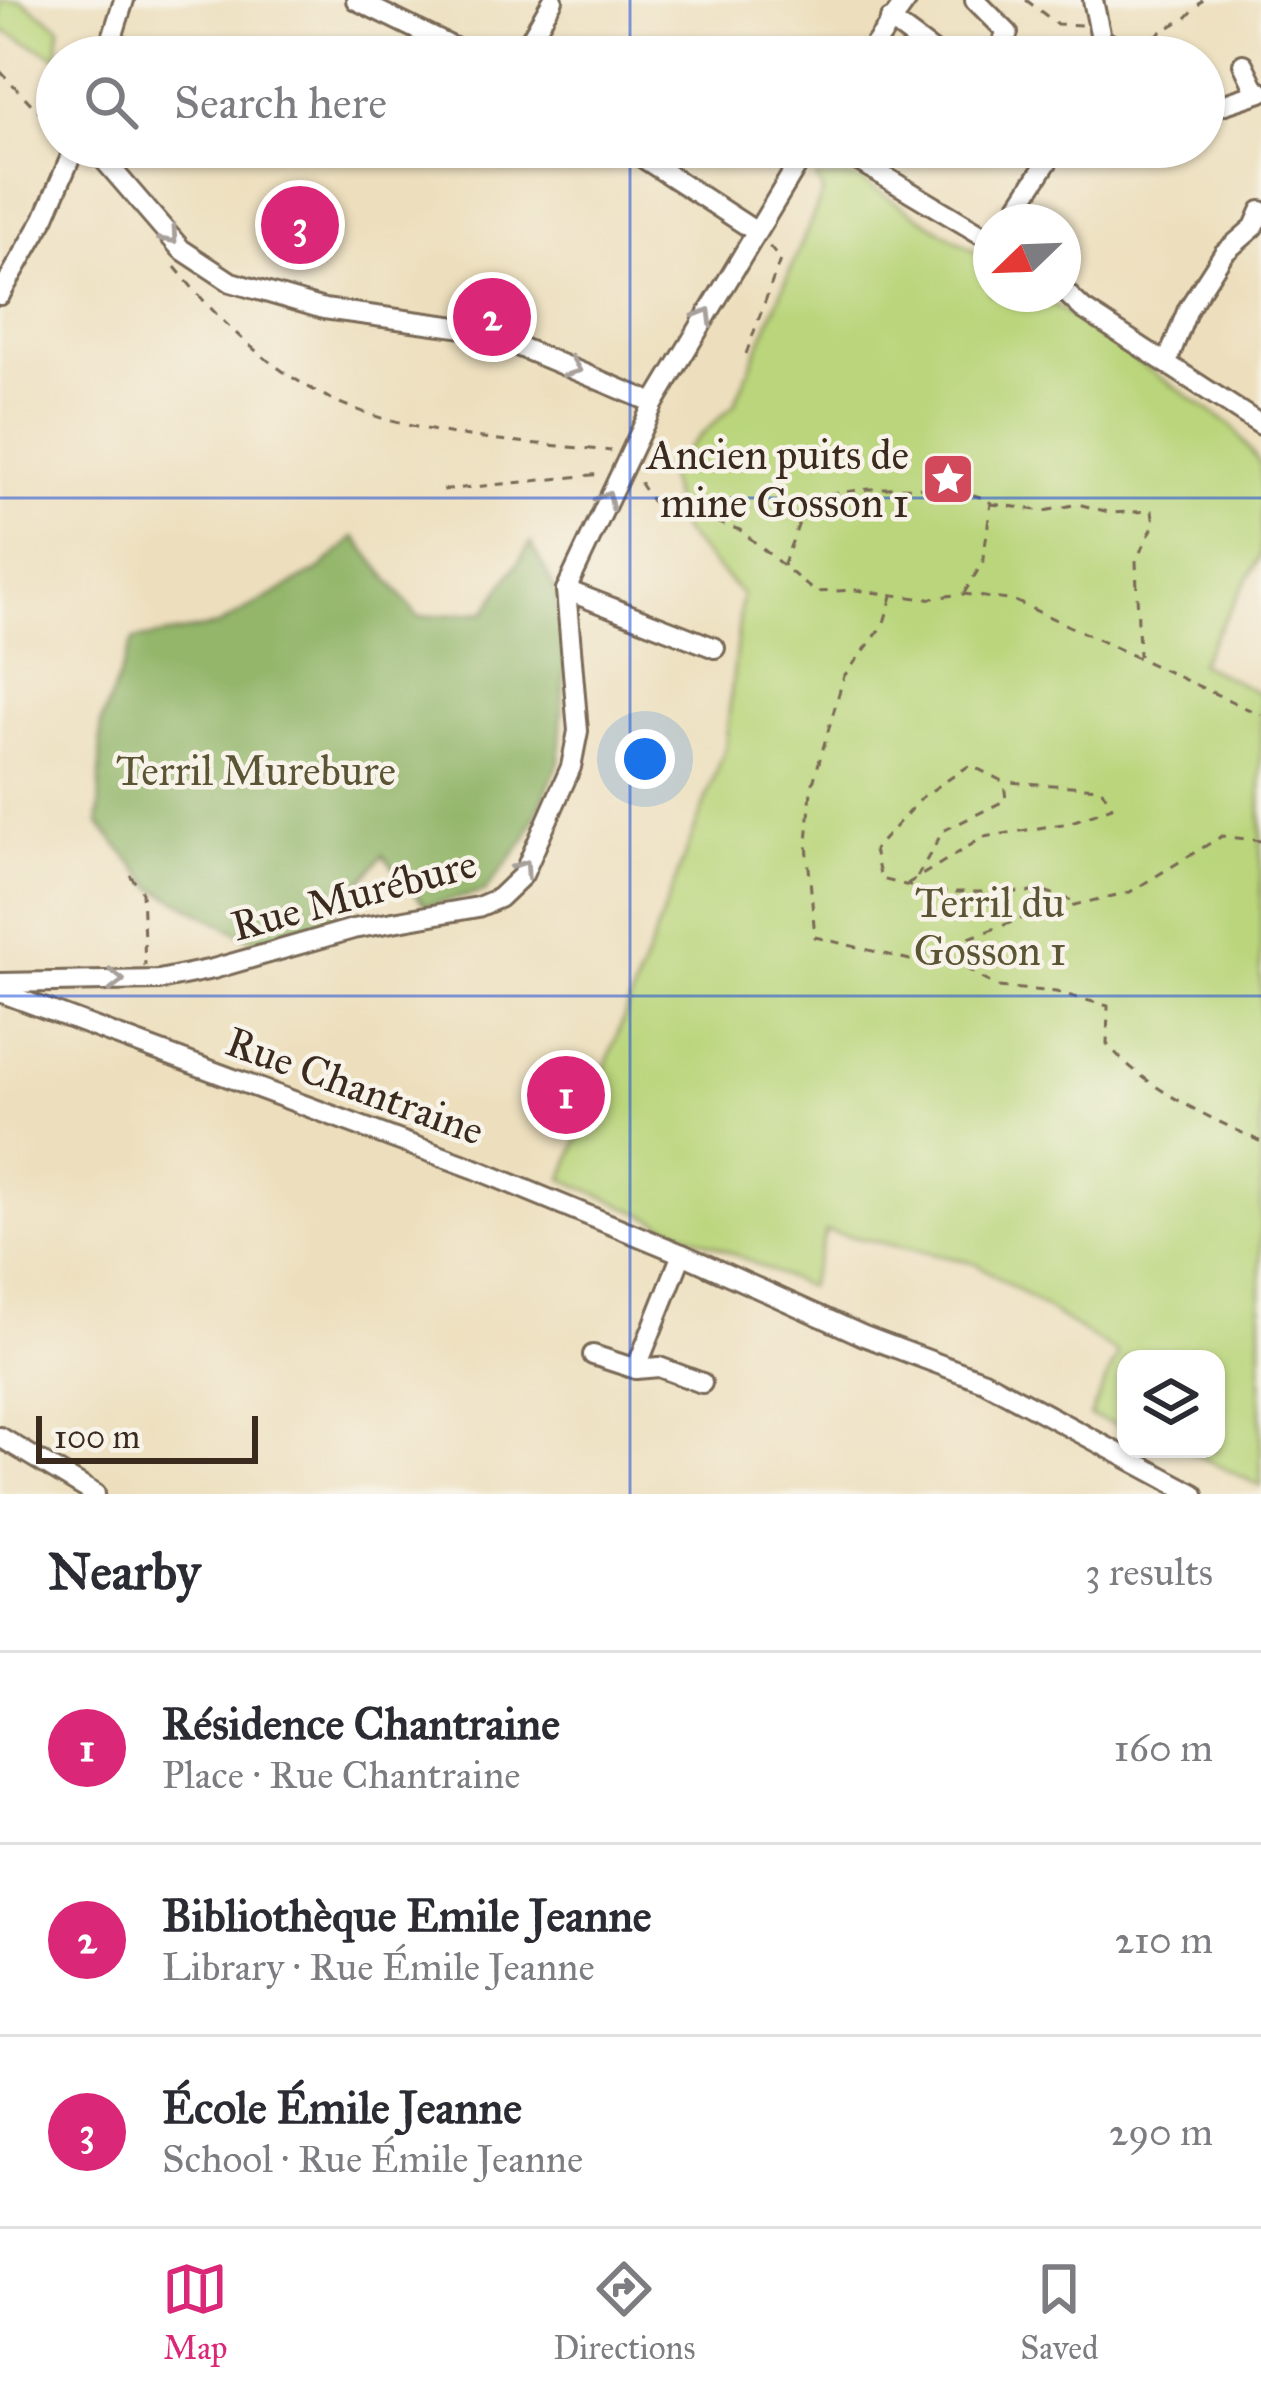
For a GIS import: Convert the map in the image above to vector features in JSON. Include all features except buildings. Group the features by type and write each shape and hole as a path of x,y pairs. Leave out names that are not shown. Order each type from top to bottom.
{"street":[{"path":"113,36 124,0"},
{"path":"356,0 430,36"},
{"path":"532,36 553,0"},
{"path":"880,36 907,0"},
{"path":"975,0 1006,26 1006,36"},
{"path":"1094,0 1095,26 1105,36"},
{"path":"890,20 912,36"},
{"path":"1225,104 1259,92 1243,64"},
{"path":"0,295 44,219 66,168"},
{"path":"111,168 181,249 231,283 324,309 479,330 654,403"},
{"path":"658,168 760,236"},
{"name":"Rue Murébure","path":"0,988 146,980 213,969 353,928 478,907 523,875 571,767 578,731 566,590 654,403 760,236 797,168"},
{"path":"870,168 973,229"},
{"path":"1020,204 1044,168"},
{"path":"1167,362 1188,309 1224,253 1261,213"},
{"path":"1081,302 1261,425"},
{"path":"566,590 716,648"},
{"name":"Rue Chantraine","path":"0,988 473,1168 864,1336 983,1381 1194,1494"},
{"path":"636,1369 682,1254"},
{"path":"593,1355 636,1369 659,1367 702,1383"},
{"path":"0,1437 95,1494"}],"path":[{"path":"1027,0 1059,25 1095,26"},
{"path":"1157,36 1203,0"},
{"path":"0,70 36,109"},
{"path":"746,354 780,260 760,236"},
{"path":"164,253 197,296 264,360 353,411 433,432 628,455 644,467 641,485 652,501 725,523 815,592 925,599 989,595 1049,613 1261,715"},
{"path":"443,490 595,472 617,478"},
{"path":"783,566 802,515 818,497 888,488 976,493 991,503 1045,511 1078,504 1112,513 1153,511 1154,525 1136,560 1139,656"},
{"path":"963,594 983,562 991,503"},
{"path":"892,595 884,626 844,676 811,790 807,844 815,937 910,960 1130,892 1222,836 1261,841"},
{"path":"905,885 984,837 1069,824 1112,806 1101,788 1004,782 970,765 922,797 874,850 881,879 905,885 934,892 1047,892 1080,904"},
{"path":"917,877 943,831 1006,800 1004,782"},
{"path":"130,875 142,892 146,980"},
{"path":"935,949 997,987 1056,992 1108,1006 1107,1044 1126,1066 1156,1090 1261,1142"}],"green space":[{"path":"0,0 21,0 60,27 59,36 36,36 36,47 0,29"},
{"name":"Terril du Gosson 1","path":"816,178 857,178 973,251 973,312 1064,312 1232,426 1261,465 1261,556 1199,663 1261,694 1261,1486 1203,1458 1225,1458 1225,1350 1117,1353 975,1263 826,1231 808,1287 563,1179 725,749 742,595 681,530 665,468 734,405 823,192"},
{"name":"Terril Murebure","path":"355,537 418,617 485,612 531,543 557,593 565,660 559,762 525,840 484,892 426,906 383,855 325,926 253,941 154,888 99,824 101,723 133,640 217,626 320,569"},
{"path":"1117,1356 1117,1425 1090,1416"}],"place":[{"name":"École Émile Jeanne","path":"300,225"},
{"name":"Bibliothèque Emile Jeanne","path":"492,317"},
{"name":"Ancien puits de mine Gosson 1","path":"948,479"},
{"name":"Résidence Chantraine","path":"566,1095"}]}
